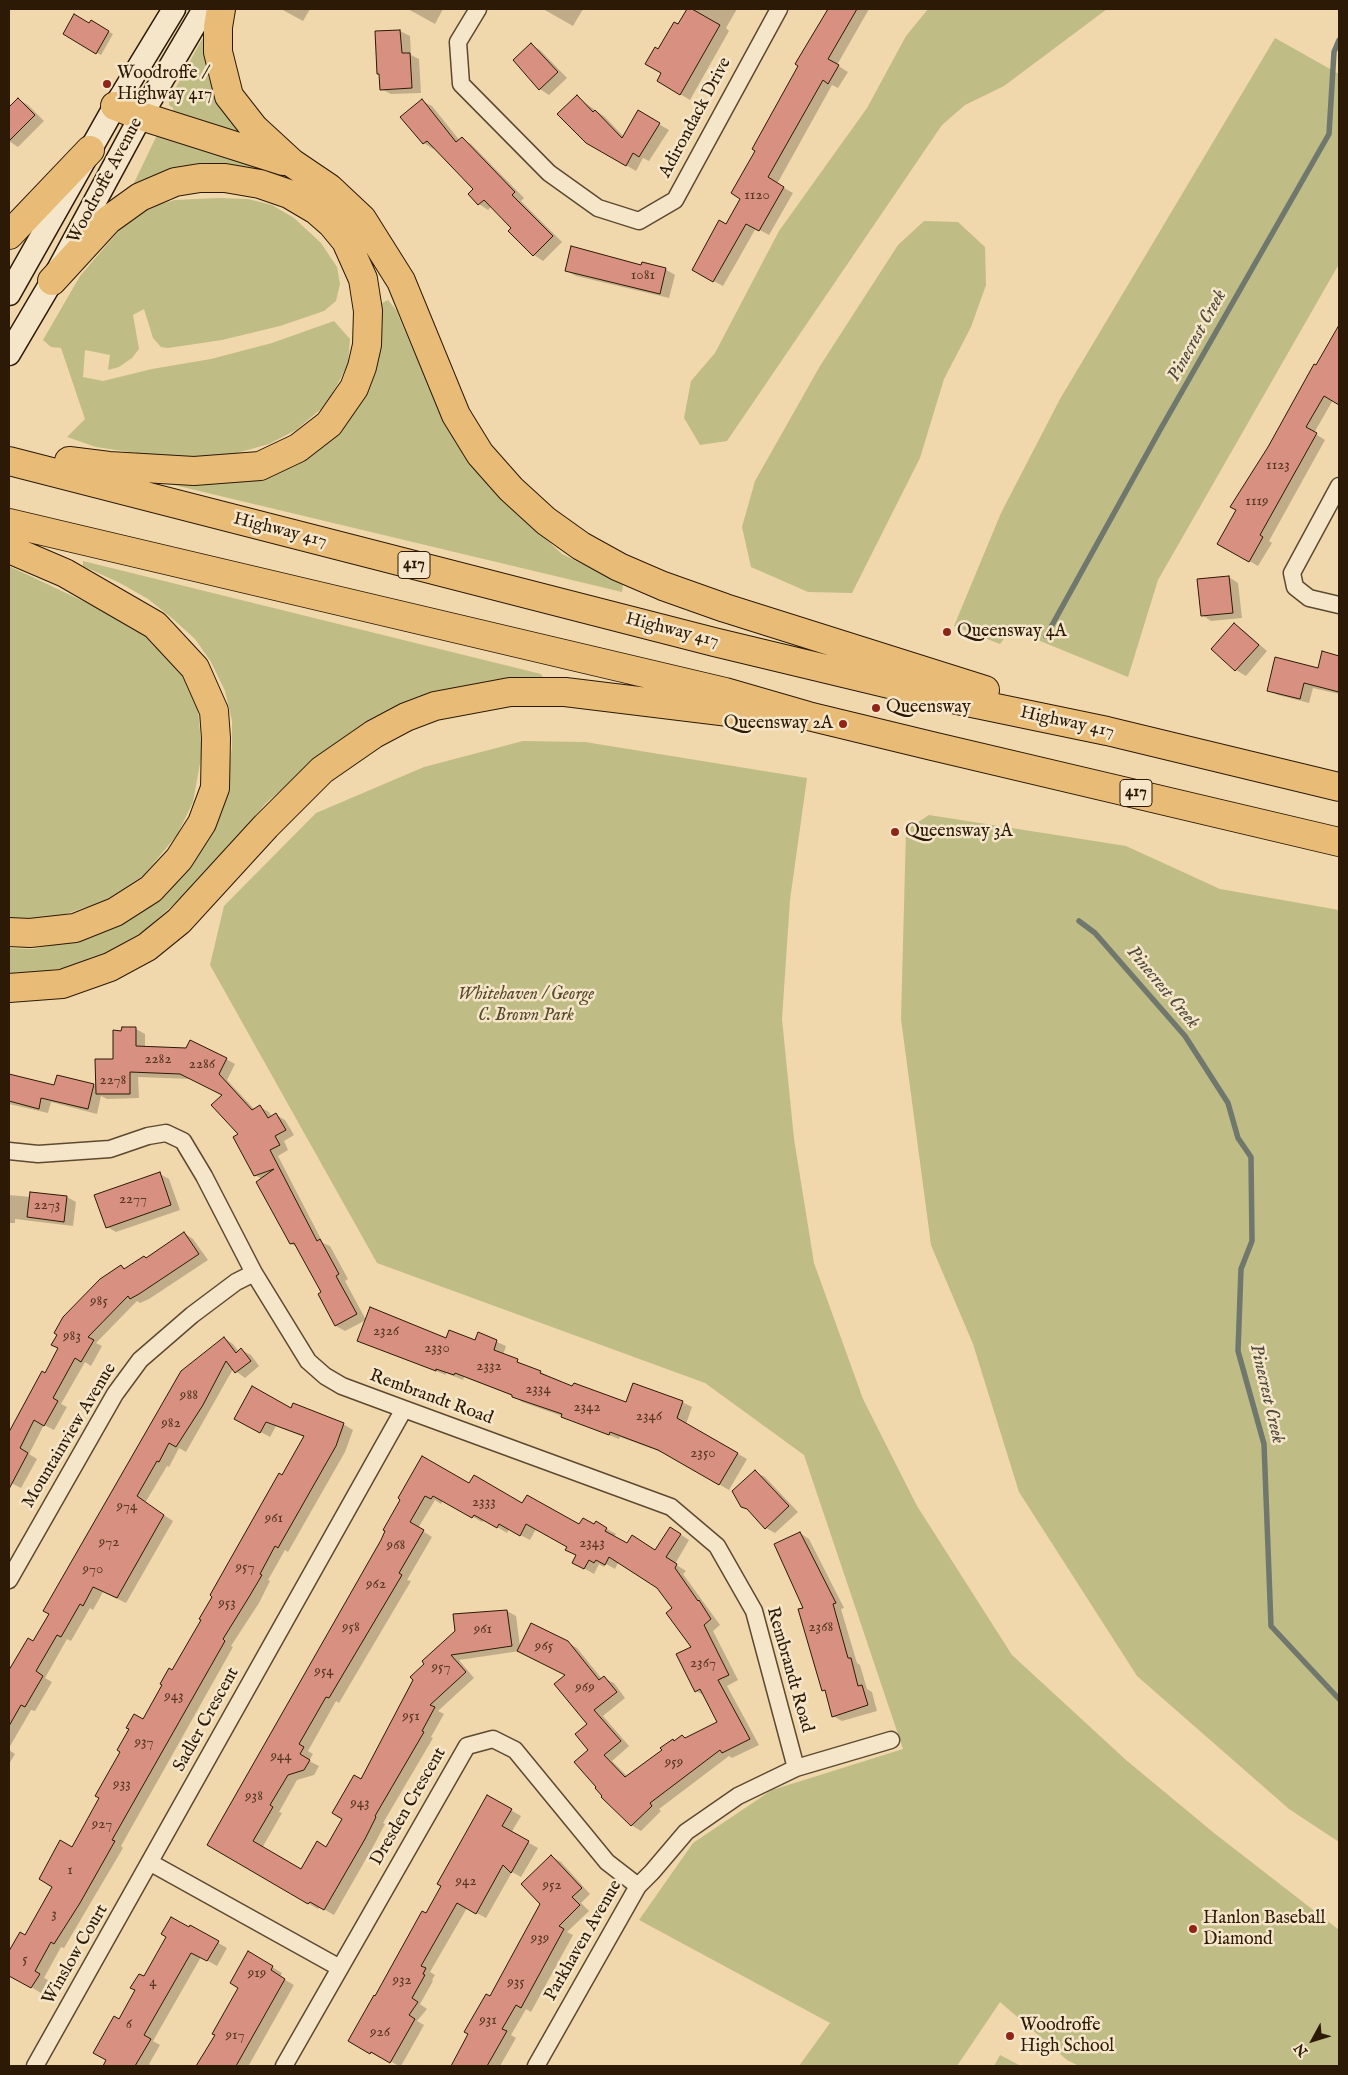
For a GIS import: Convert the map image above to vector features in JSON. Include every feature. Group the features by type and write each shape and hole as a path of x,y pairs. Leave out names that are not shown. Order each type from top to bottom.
{"highway":[{"path":"221,9 218,27 218,52 229,96 254,128 292,163 329,188 362,219 401,280 461,422 480,454 511,489 546,521 581,546 619,567 663,586 828,641 947,688"},
{"path":"115,106 141,116 292,163"},
{"path":"9,235 90,150"},
{"path":"9,453 109,466 194,471 260,466 298,448 329,424 354,388 362,367 367,345 368,311 363,279 346,241 332,224 316,210 289,194 260,184 226,178 200,178 175,182 157,189 140,197 108,220 52,280"},
{"name":"Highway 417","path":"9,461 820,668 947,688 1107,731 1339,787"},
{"name":"417","path":"9,523 725,692 808,716 1339,842"},
{"path":"9,549 65,573 155,625 195,668 214,711 216,738 215,788 202,823 179,859 152,889 115,912 75,928 30,933 9,932"},
{"path":"9,988 62,984 110,967 147,947 179,921 266,826 322,770 374,734 406,716 435,706 510,692 564,692 729,712 808,716"}],"main road":[{"name":"Woodroffe Avenue","path":"9,294 115,106 174,9"},
{"name":"Woodroffe Avenue","path":"9,354 52,280 141,116 204,9"}],"street":[{"name":"Adirondack Drive","path":"478,9 458,42 461,84 549,173 598,208 639,221 674,200 779,9"},
{"path":"1339,486 1292,573 1295,587 1309,598 1339,605"},
{"name":"Rembrandt Road","path":"9,1150 38,1154 110,1149 148,1136 166,1133 182,1141 204,1176 254,1273 308,1360 325,1376 342,1386 404,1410 671,1507 717,1546 754,1611 796,1768"},
{"name":"Mountainview Avenue","path":"9,1580 115,1394 140,1360 192,1315 236,1282 254,1273"},
{"name":"Sadler Crescent","path":"151,1862 404,1410"},
{"name":"Dresden Crescent","path":"284,2066 466,1746 493,1739 515,1750 607,1862 638,1886"},
{"name":"Parkhaven Avenue","path":"536,2066 638,1886 686,1832 738,1796 796,1768 891,1740"},
{"path":"151,1862 340,1968"},
{"name":"Winslow Court","path":"35,2066 151,1862"}],"green space":[{"path":"928,9 1107,9 1004,86 965,105 942,125 727,441 700,445 684,418 691,381 715,353 779,231 867,108 906,36"},
{"path":"208,38 238,130 235,131 173,112 173,108 169,105 169,100 202,39"},
{"path":"1275,38 1339,74 1339,264 1158,580 1128,677 1011,629 1000,644 954,626 1001,513 1060,399"},
{"path":"157,135 290,175 284,185 137,188 133,185"},
{"path":"248,199 272,205 294,218 321,243 337,267 340,284 336,301 324,311 280,326 222,340 168,348 161,347 153,338 144,309 133,315 139,349 132,358 119,367 108,370 110,355 85,350 83,377 103,381 152,369 211,359 272,343 334,321 350,339 348,364 327,404 296,430 269,444 226,456 176,459 96,447 67,437 85,419 61,348 51,347 43,340 80,276 122,227 143,209 175,200"},
{"path":"924,221 958,222 985,247 986,285 971,327 944,379 920,458 852,593 808,592 751,567 742,527 755,481 820,366 898,245"},
{"path":"388,300 396,310 433,396 519,514 562,554 623,584 622,592 170,484 171,481 335,432 376,306"},
{"path":"83,561 541,674 545,681 322,754 266,803 184,895 144,931 106,953 71,967 25,974 9,973 9,948 33,949 68,942 102,929 225,797 232,748 232,721 225,691 211,662 195,639 148,599 120,583 83,566"},
{"path":"9,566 148,634 182,669 197,701 202,752 193,802 177,835 144,875 104,901 63,915 15,922 9,921"},
{"name":"Whitehaven / George C. Brown Park","path":"523,741 585,742 807,778 790,900 782,1019 794,1139 814,1263 863,1399 917,1506 1012,1655 1126,1760 1214,1833 1339,1930 1339,2066 1079,2066 1067,2060 1000,2002 957,2066 799,2066 830,2023 639,1920 693,1843 772,1790 903,1749 804,1455 705,1383 377,1263 210,965 224,906 316,813 424,767"},
{"path":"929,815 1126,846 1220,889 1339,910 1339,1842 1289,1809 1137,1676 1019,1492 973,1344 931,1245 901,1019 906,830"},
{"path":"1000,2055 1021,2066 994,2066"}],"building":[{"path":"687,9 692,9 720,25 680,95 657,81 661,73 645,64 655,47 658,49 674,22 678,24"},
{"path":"828,9 857,9 828,59 839,65 828,84 823,80 768,177 784,187 759,231 746,224 713,282 692,270 719,220 726,224 740,199 731,193 755,151 752,149 798,66 795,64"},
{"path":"74,14 89,23 91,20 109,31 96,54 63,34"},
{"path":"400,30 402,53 410,53 412,88 380,90 379,74 377,74 375,31"},
{"path":"531,43 558,72 539,90 513,60"},
{"path":"577,95 593,112 595,110 622,138 638,110 660,123 639,157 633,153 626,166 586,143 557,114"},
{"path":"18,98 35,115 9,141 9,107"},
{"path":"422,99 456,142 462,137 515,192 512,195 553,236 533,256 508,231 511,228 484,200 478,205 468,194 473,189 427,141 423,144 400,117"},
{"path":"571,246 641,265 642,262 666,268 660,294 565,271"},
{"path":"1339,325 1339,405 1324,396 1306,427 1317,433 1260,535 1263,537 1249,562 1217,544 1236,510 1230,507 1268,447 1314,364 1316,365"},
{"path":"1229,576 1233,613 1201,616 1197,579"},
{"path":"1234,623 1259,645 1235,671 1211,649"},
{"path":"1322,651 1339,656 1339,692 1304,683 1300,699 1267,691 1275,657 1318,668"},
{"path":"122,1027 136,1027 136,1046 186,1048 190,1040 227,1058 219,1074 252,1110 260,1105 268,1118 276,1113 286,1130 275,1136 280,1145 270,1150 317,1241 320,1239 339,1274 336,1276 357,1314 335,1326 318,1294 321,1292 294,1243 290,1244 256,1182 274,1169 254,1176 233,1137 238,1134 211,1105 222,1095 180,1074 130,1072 130,1094 96,1094 95,1059 113,1059 113,1030 121,1031"},
{"path":"9,1074 54,1085 57,1075 94,1084 88,1109 41,1098 39,1109 9,1101"},
{"path":"160,1172 171,1205 106,1228 94,1195"},
{"path":"30,1192 67,1196 64,1222 27,1217"},
{"path":"184,1232 199,1254 139,1294 130,1299 128,1296 88,1337 94,1340 81,1362 75,1358 53,1398 58,1401 44,1426 34,1420 20,1448 28,1453 9,1489 9,1432 42,1371 45,1373 58,1348 51,1345 57,1335 54,1333 63,1317 100,1279 121,1265 124,1269 144,1256 146,1258"},
{"path":"370,1307 446,1338 449,1330 475,1340 478,1332 497,1340 494,1350 518,1359 517,1362 572,1386 574,1383 626,1402 633,1383 683,1401 677,1418 738,1453 719,1485 658,1450 610,1432 609,1435 561,1417 562,1414 512,1397 512,1395 455,1373 454,1375 436,1369 436,1371 357,1341"},
{"path":"224,1337 236,1353 241,1348 251,1361 235,1373 226,1361 203,1405 176,1447 169,1443 159,1462 157,1461 137,1496 164,1515 117,1598 93,1587 83,1606 80,1604 61,1637 57,1635 36,1671 43,1676 25,1707 21,1705 9,1726 9,1670 28,1638 33,1641 49,1614 43,1611 181,1371"},
{"path":"252,1386 291,1408 293,1403 344,1423 336,1446 278,1548 275,1546 260,1574 262,1575 223,1639 225,1641 112,1840 115,1841 80,1903 54,1944 51,1942 35,1971 40,1974 31,1988 9,1976 9,1951 20,1932 25,1935 52,1887 39,1879 60,1840 72,1847 99,1798 95,1796 120,1752 117,1750 129,1729 126,1728 134,1714 143,1719 169,1668 172,1670 201,1620 199,1619 212,1597 210,1595 279,1473 282,1475 304,1436 266,1422 260,1433 234,1419"},
{"path":"422,1456 469,1483 474,1475 522,1503 527,1495 579,1524 583,1518 594,1524 596,1521 607,1528 605,1531 627,1543 632,1535 655,1550 670,1527 681,1534 666,1557 677,1564 675,1568 711,1619 704,1625 729,1675 718,1680 750,1739 722,1753 720,1750 650,1803 652,1806 631,1826 601,1797 596,1787 574,1762 588,1750 575,1734 587,1724 554,1684 565,1675 517,1651 531,1623 568,1641 599,1680 604,1676 617,1692 594,1710 621,1741 604,1755 625,1777 662,1750 660,1748 673,1739 674,1741 682,1735 685,1738 717,1722 700,1689 695,1692 676,1654 691,1647 666,1613 672,1608 657,1588 609,1557 605,1565 596,1560 594,1563 589,1560 584,1569 572,1563 576,1555 565,1550 567,1547 526,1524 520,1536 499,1524 497,1528 474,1515 472,1518 433,1496 431,1499 425,1496 410,1522 424,1530 399,1573 402,1575 329,1698 326,1697 299,1744 304,1747 300,1754 310,1760 304,1770 288,1775 270,1805 273,1807 253,1841 301,1869 317,1841 326,1847 342,1819 332,1813 354,1775 361,1779 413,1680 410,1677 424,1664 422,1661 455,1631 453,1614 507,1610 512,1646 451,1655 466,1672 430,1705 435,1707 422,1731 424,1732 375,1816 365,1839 324,1910 310,1902 308,1904 207,1845 381,1540 385,1531 383,1530 400,1500 398,1498"},
{"path":"755,1470 789,1506 765,1529 747,1509 741,1507 732,1491"},
{"path":"800,1532 836,1603 833,1604 848,1658 851,1658 858,1686 862,1685 868,1705 832,1717 825,1690 822,1691 798,1609 803,1608 774,1544"},
{"path":"487,1795 512,1809 502,1826 529,1841 511,1873 503,1865 476,1914 457,1903 421,1966 426,1968 423,1974 425,1975 412,1998 418,2002 409,2015 415,2019 390,2063 348,2041 422,1911 426,1913 441,1886 437,1884"},
{"path":"551,1855 582,1888 572,1897 580,1905 559,1926 564,1929 521,2008 516,2005 502,2029 507,2031 487,2066 451,2066 468,2034 464,2032 486,1994 490,1996 540,1904 521,1884"},
{"path":"171,1917 219,1941 207,1961 191,1953 144,2035 151,2039 135,2066 103,2066 106,2060 93,2053 114,2016 119,2019 135,1990 130,1988 139,1974 144,1976 166,1937 161,1934"},
{"path":"248,1951 273,1966 271,1970 285,1979 236,2066 196,2066 215,2035 212,2034 238,1988 230,1983"}],"waterway":[{"name":"Pinecrest Creek","path":"1046,636 1160,430 1329,134 1334,52 1339,40"},
{"name":"Pinecrest Creek","path":"1079,921 1095,933 1185,1036 1228,1103 1238,1138 1251,1157 1252,1241 1241,1269 1238,1351 1264,1444 1271,1626 1339,1699"}],"place":[{"name":"Woodroffe / Highway 417","path":"107,84"},
{"name":"Queensway 4A","path":"947,632"},
{"name":"Queensway","path":"876,708"},
{"name":"Queensway 2A","path":"843,724"},
{"name":"Queensway 3A","path":"895,832"},
{"name":"Hanlon Baseball Diamond","path":"1193,1929"},
{"name":"Woodroffe High School","path":"1010,2036"}]}
